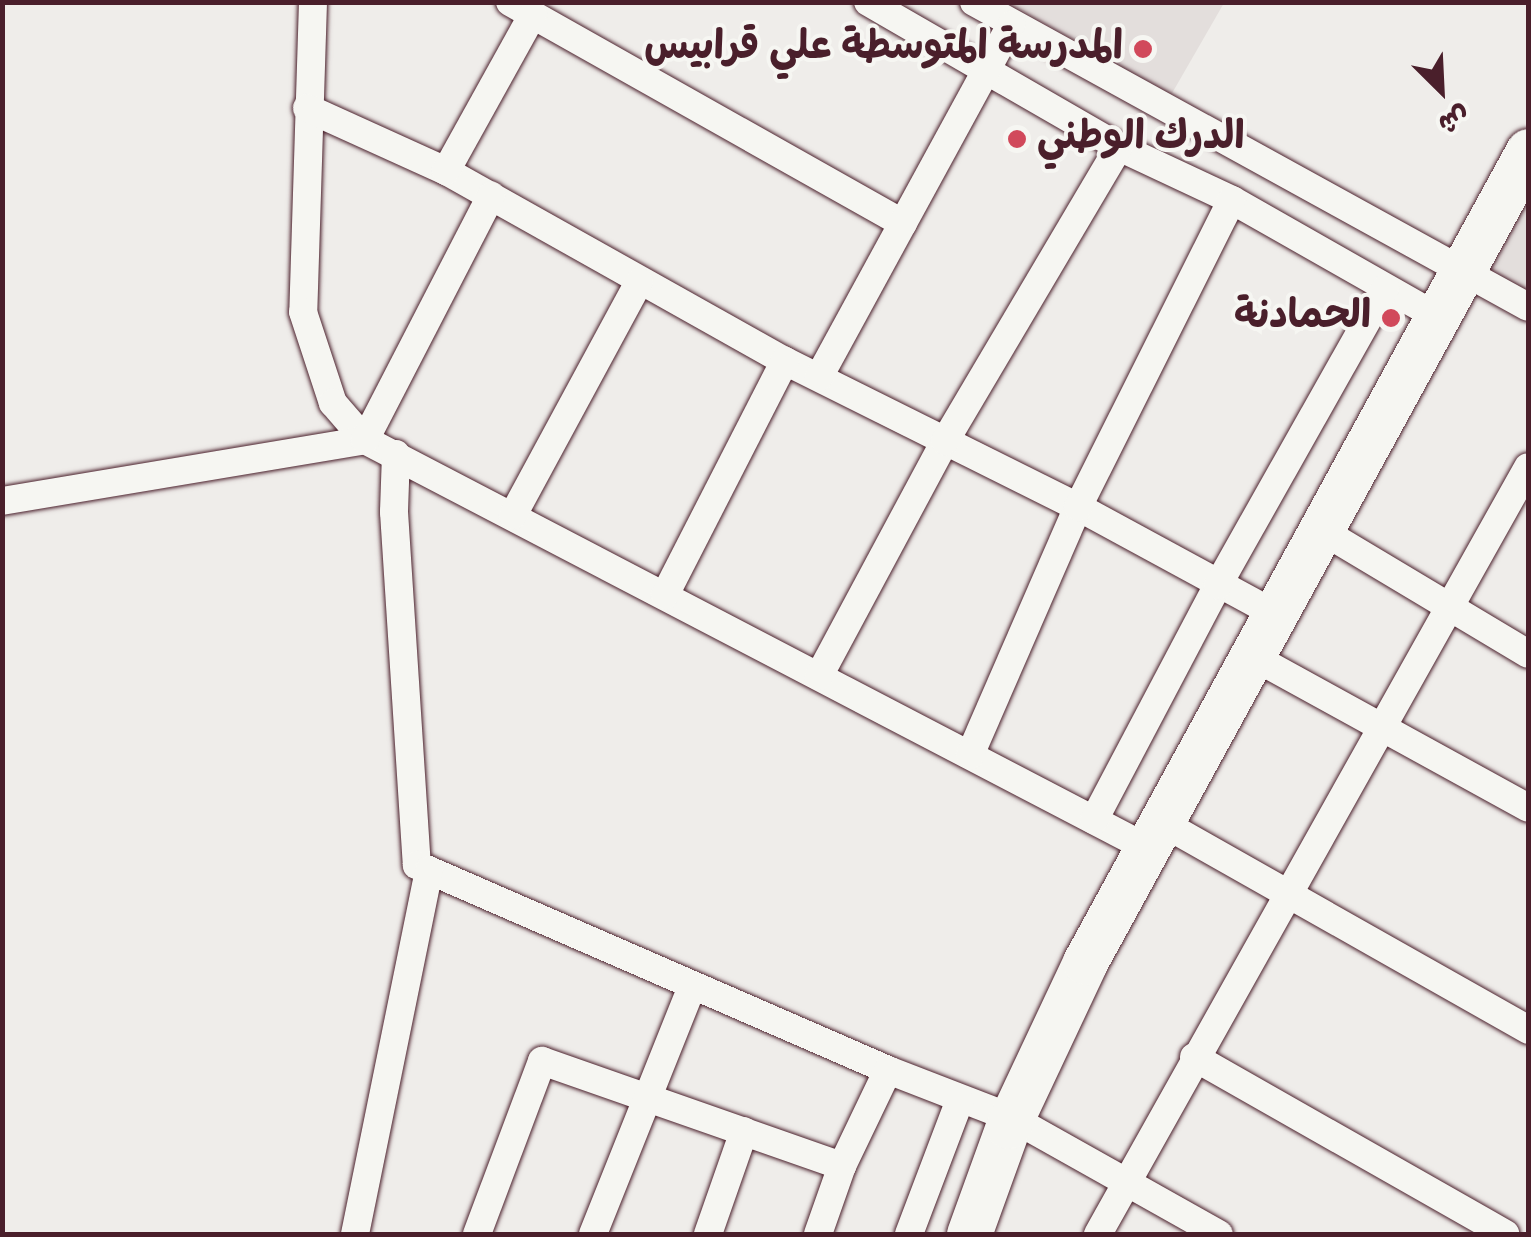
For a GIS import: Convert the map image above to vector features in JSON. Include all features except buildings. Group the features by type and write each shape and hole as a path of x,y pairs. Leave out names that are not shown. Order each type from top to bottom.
{"main road":[{"path":"969,1234 1012,1118 1085,962 1528,151"}],"street":[{"path":"313,2 303,312 333,403 365,440 1094,820 1154,835 1288,890 1528,1030"},
{"path":"868,2 1120,147 1232,200 1438,317"},
{"path":"974,2 1528,306"},
{"path":"446,171 522,8 903,222"},
{"path":"818,378 1011,25"},
{"path":"307,108 446,171 785,361 1078,506 1276,614"},
{"path":"819,676 946,441 1120,147"},
{"path":"365,440 491,196"},
{"path":"970,755 1078,506 1232,200"},
{"path":"513,516 639,282"},
{"path":"1094,820 1218,585 1384,289"},
{"path":"665,595 785,361"},
{"path":"2,501 365,440"},
{"path":"396,454 394,512 417,865 692,987 960,1100 1012,1118 1219,1234"},
{"path":"1098,1234 1288,890 1525,482"},
{"path":"1321,530 1528,654"},
{"path":"1252,656 1528,808"},
{"path":"355,1234 429,870"},
{"path":"593,1234 692,987"},
{"path":"1194,1057 1504,1234"},
{"path":"476,1234 542,1061 842,1166"},
{"path":"818,1234 842,1166 888,1070"},
{"path":"909,1234 960,1100"},
{"path":"708,1234 744,1131"}],"shaded area":[{"name":"المدرسة المتوسطة علي قرابيس","path":"1009,3 1224,3 1171,95"},
{"path":"1528,186 1528,299 1481,273"}],"place":[{"name":"المدرسة المتوسطة علي قرابيس","path":"1143,49"},
{"name":"الدرك الوطني","path":"1017,139"},
{"name":"الحمادنة","path":"1391,318"}]}
